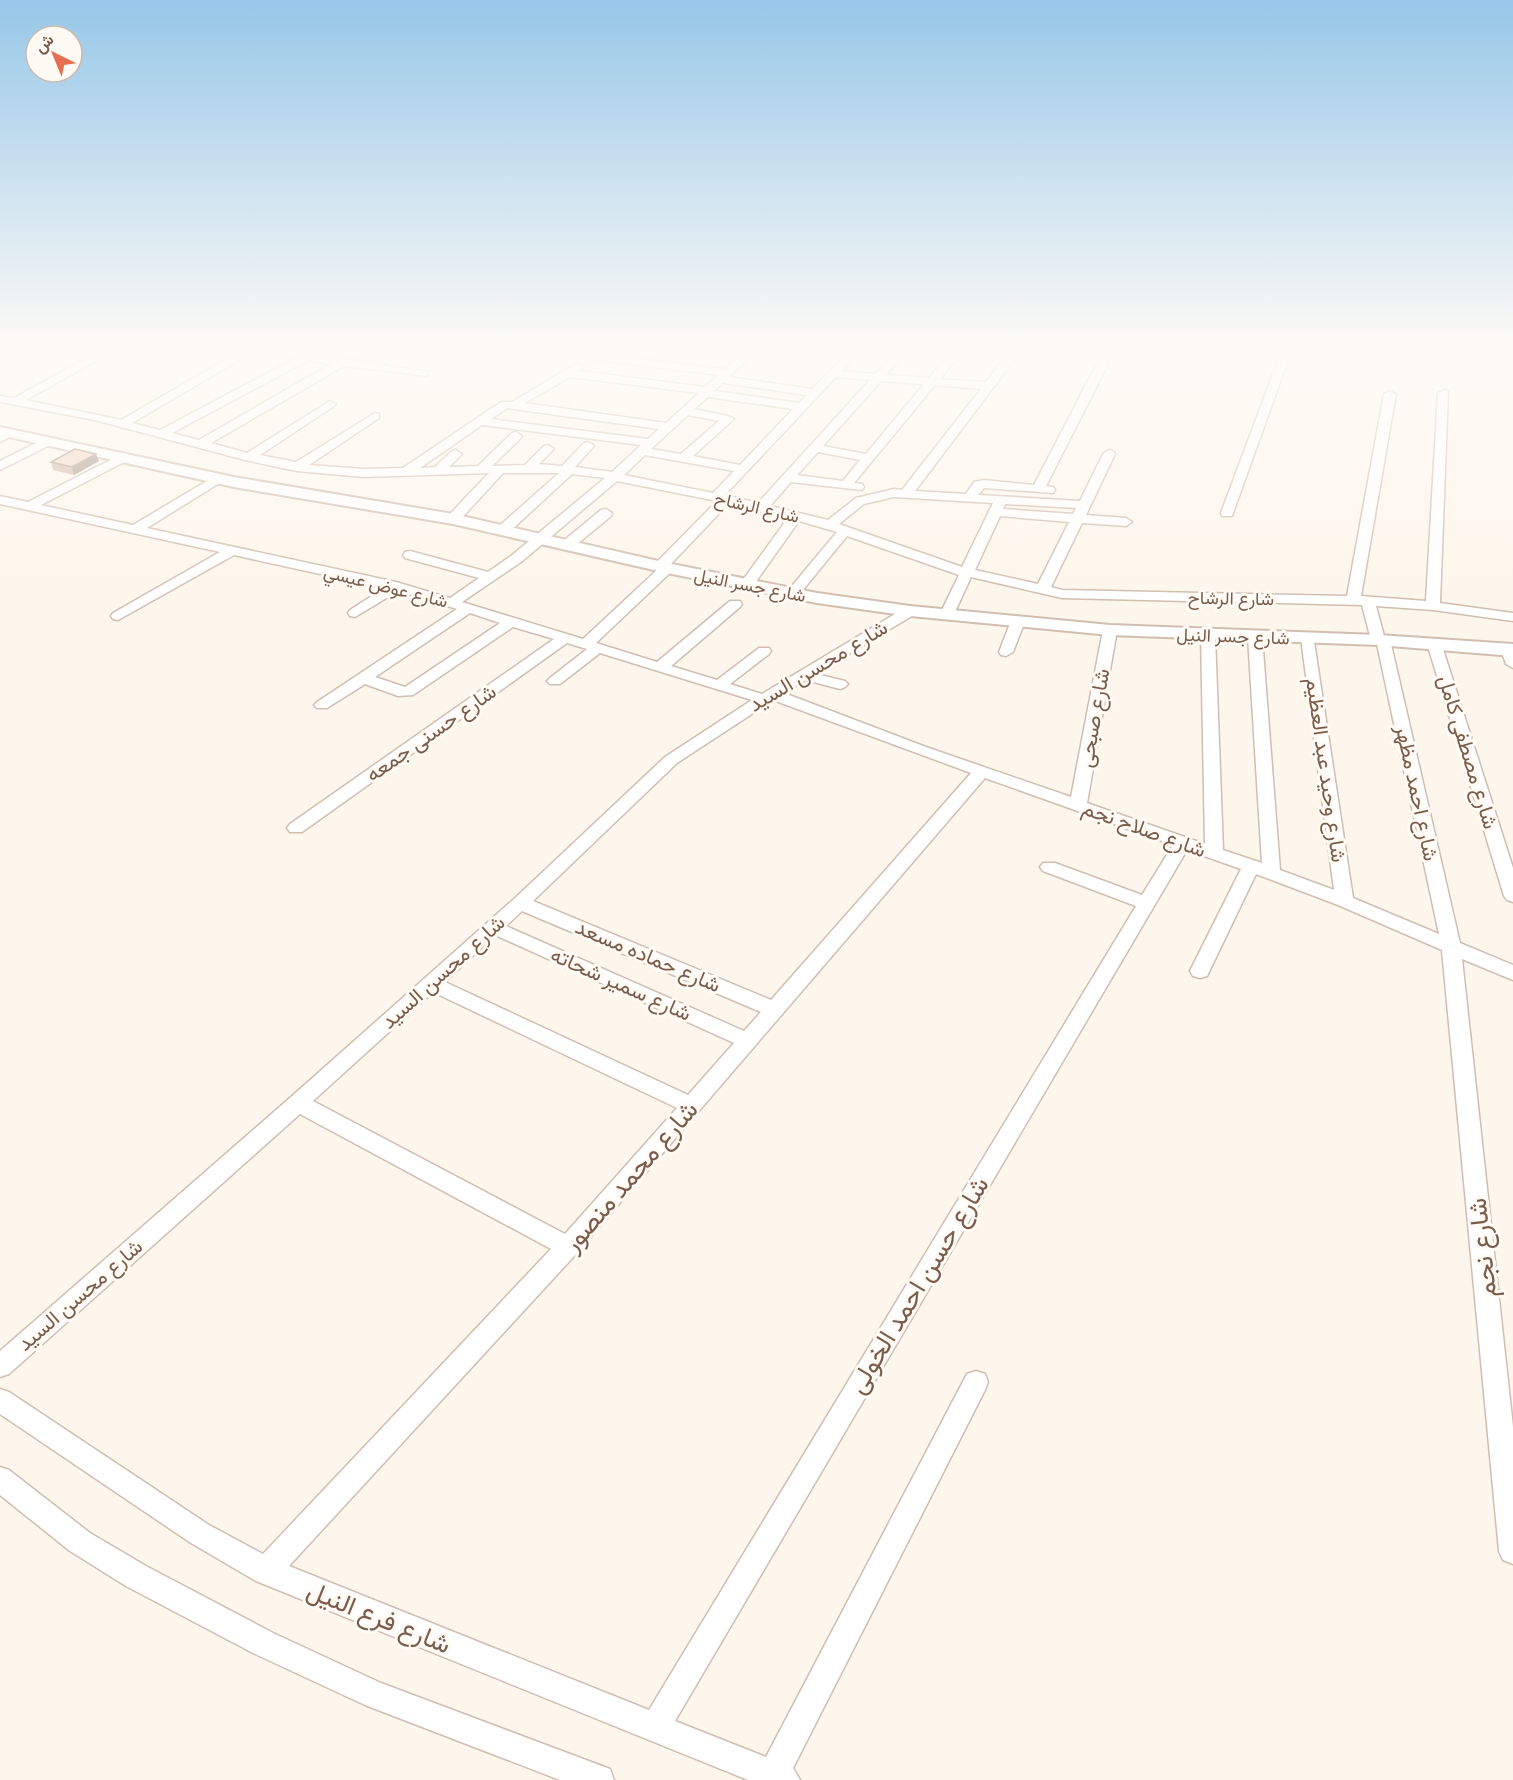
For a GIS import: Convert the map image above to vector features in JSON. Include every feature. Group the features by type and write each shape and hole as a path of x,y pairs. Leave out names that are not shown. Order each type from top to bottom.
{"street":[{"name":"شارع جسر النيل","path":"11,435 124,457 217,479 453,519 664,568 793,593 910,611 1110,630 1434,643 1511,654"},
{"name":"شارع الرشاح","path":"166,435 249,457 330,471 404,473 568,468 762,507 830,525 965,573 1084,596 1360,600 1433,606 1513,617"},
{"path":"201,444 216,435"},
{"path":"249,457 283,435"},
{"path":"297,467 346,435"},
{"path":"404,473 458,435"},
{"path":"569,435 646,447 684,458 743,469"},
{"path":"453,602 490,578 539,540 614,477 659,435"},
{"path":"684,458 710,435"},
{"path":"555,681 592,646 664,568 743,469 775,435"},
{"path":"762,507 827,435"},
{"path":"846,485 889,435"},
{"path":"907,492 951,435"},
{"path":"1038,489 1066,435"},
{"path":"1227,513 1256,435"},
{"path":"1360,600 1384,435"},
{"path":"1433,606 1442,435"},
{"path":"480,471 516,436"},
{"path":"0,466 48,441"},
{"path":"502,531 588,446"},
{"path":"815,448 869,458"},
{"path":"530,468 548,449"},
{"path":"437,472 456,454"},
{"path":"1044,590 1109,454"},
{"path":"27,507 124,457"},
{"path":"453,519 499,470"},
{"path":"789,478 862,488 878,495"},
{"path":"134,530 217,479"},
{"path":"970,496 978,485 984,484 1038,489 1087,500"},
{"path":"830,525 860,501 878,495 907,492 1002,499 1087,500"},
{"path":"947,614 1002,499"},
{"name":"شارع عوض عيسي","path":"0,500 396,586 719,685 768,697"},
{"path":"995,512 1126,522"},
{"path":"566,546 606,513"},
{"path":"747,584 796,516"},
{"path":"793,593 845,530"},
{"path":"118,616 233,550"},
{"path":"410,555 490,578"},
{"path":"355,613 396,586"},
{"name":"شارع احمد مظهر","path":"1360,600 1381,640 1451,946"},
{"path":"660,667 735,604"},
{"path":"322,705 470,607"},
{"name":"شارع محسن السيد","path":"0,1366 494,927 663,767 695,743 910,611"},
{"path":"364,678 398,691 411,690 512,621"},
{"path":"1006,652 1018,621"},
{"name":"شارع صبحى","path":"1078,806 1110,630"},
{"path":"1208,635 1214,854"},
{"path":"1255,637 1271,873"},
{"name":"شارع حسنى جمعه","path":"296,828 565,638"},
{"name":"شارع وحيد عبد العظيم","path":"1308,638 1344,901"},
{"name":"شارع مصطفى كامل","path":"1434,643 1513,896"},
{"path":"719,685 764,651"},
{"path":"803,675 840,684"},
{"name":"شارع صلاح نجم","path":"768,697 1271,873 1344,901 1513,973"},
{"name":"شارع محمد منصور","path":"266,1571 568,1246 982,771"},
{"name":"شارع حسن احمد الخولى","path":"654,1729 1183,842"},
{"path":"1200,971 1251,866"},
{"path":"1049,867 1147,903"},
{"name":"شارع حماده مسعد","path":"520,903 775,1010"},
{"name":"شارع سمير شحاته","path":"494,927 749,1041"},
{"name":"شارع نجم","path":"1451,946 1513,1551"},
{"path":"431,983 692,1106"},
{"path":"298,1103 568,1246"},
{"path":"779,1778 976,1382"},
{"name":"شارع فرع النيل","path":"0,1400 200,1534 266,1571 779,1778"},
{"path":"0,1479 80,1542 136,1576 263,1643 375,1695 586,1778"}],"building":[{"path":"75,449 96,454 72,467 51,462"}]}
